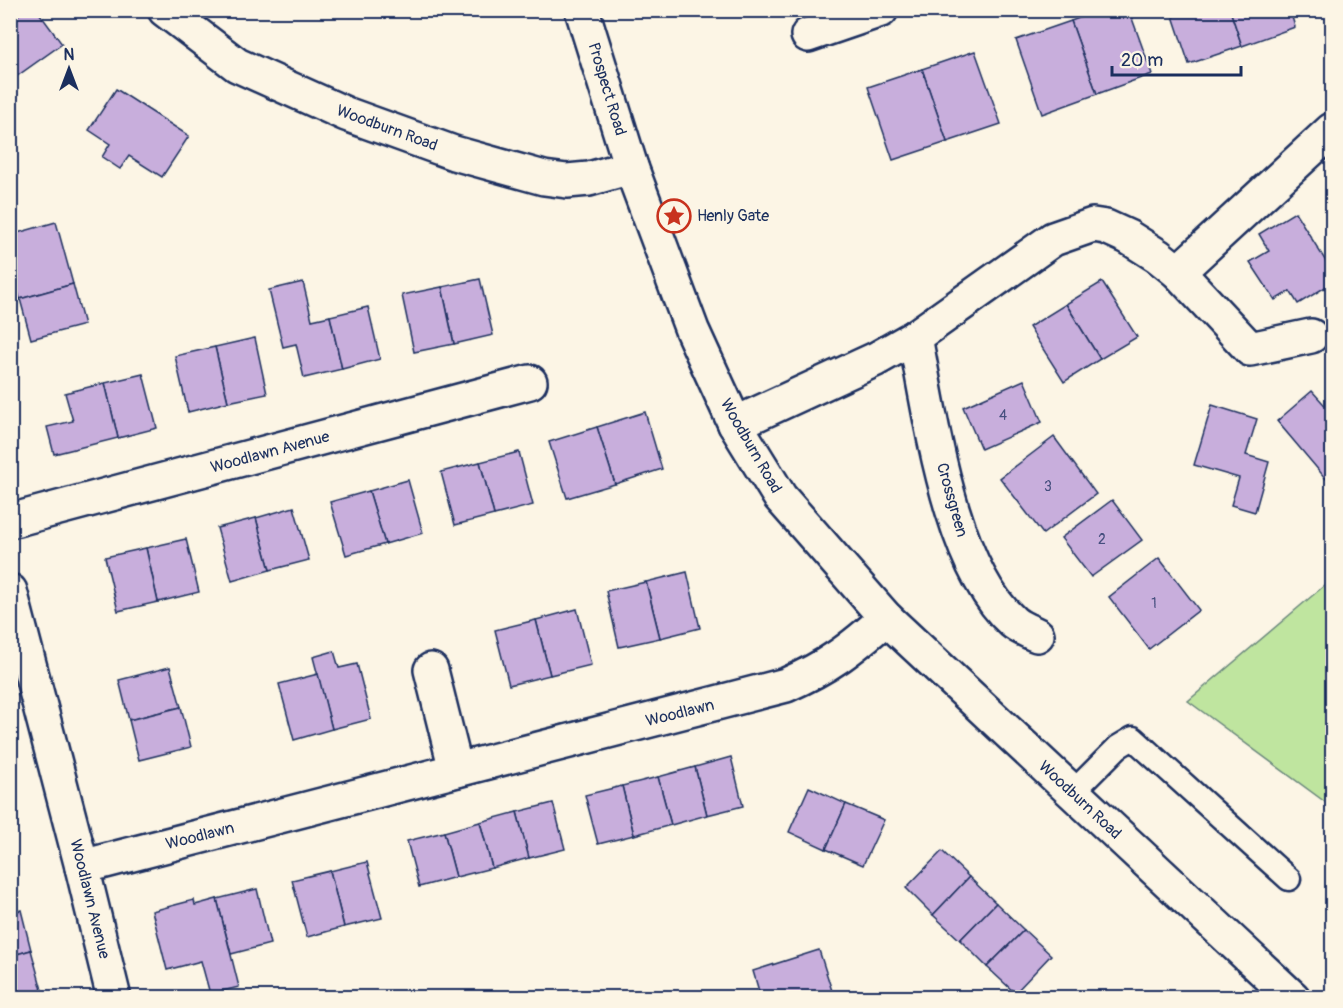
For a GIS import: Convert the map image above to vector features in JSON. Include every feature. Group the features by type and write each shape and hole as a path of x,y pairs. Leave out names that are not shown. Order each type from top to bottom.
{"street":[{"name":"Woodburn Road","path":"165,10 237,65 346,114 454,153 544,178 567,181 589,179 631,167 692,330 735,424 780,497 886,618 1293,998"},
{"name":"Prospect Road","path":"582,10 631,167"},
{"path":"807,35 881,10"},
{"path":"1178,272 1332,130"},
{"path":"735,424 876,359 915,337 1053,240 1093,225 1106,227 1138,242 1178,272 1250,349 1311,336"},
{"name":"Crossgreen","path":"915,337 942,468 960,534 992,597 1015,623 1037,634"},
{"name":"Woodlawn Avenue","path":"10,521 530,382"},
{"name":"Woodlawn Avenue","path":"10,591 114,998"},
{"name":"Woodlawn","path":"82,867 786,685 844,655 886,618"},
{"path":"431,670 456,770"}],"lane":[{"path":"1073,792 1118,747 1132,738 1289,879"}],"green space":[{"path":"1332,579 1332,807 1188,701"}],"building":[{"path":"25,10 37,10 62,44 10,81 10,21"},
{"path":"1100,10 1129,10 1152,74 1097,94 1071,21"},
{"path":"1171,10 1230,10 1242,46 1189,64"},
{"path":"1230,10 1290,10 1295,27 1242,46"},
{"path":"1071,21 1097,94 1042,114 1016,40"},
{"path":"975,51 1001,124 947,142 922,69"},
{"path":"922,69 947,142 893,160 868,87"},
{"path":"116,89 189,136 162,177 129,156 120,169 102,157 110,144 89,130"},
{"path":"1295,212 1332,271 1332,283 1298,304 1290,291 1275,300 1250,262 1269,251 1259,234"},
{"path":"56,222 73,284 20,299 10,263 10,235"},
{"path":"480,279 493,335 454,344 442,287"},
{"path":"303,282 312,320 330,316 342,369 304,378 296,344 283,347 269,290"},
{"path":"1102,282 1137,337 1100,359 1066,304"},
{"path":"73,284 84,325 31,339 20,299"},
{"path":"442,287 454,344 414,352 402,295"},
{"path":"1066,304 1100,359 1064,382 1029,327"},
{"path":"368,307 380,359 342,369 330,316"},
{"path":"255,338 267,394 228,402 215,347"},
{"path":"215,347 228,402 188,412 175,356"},
{"path":"143,374 157,428 118,438 105,383"},
{"path":"1024,380 1042,422 981,449 963,407"},
{"path":"105,383 118,438 54,454 47,427 73,421 65,393"},
{"path":"1312,391 1332,411 1332,473 1326,479 1277,421"},
{"path":"1212,405 1257,419 1246,455 1269,462 1255,512 1231,505 1239,478 1194,465"},
{"path":"645,412 662,469 615,484 597,427"},
{"path":"597,427 615,484 567,498 549,442"},
{"path":"1054,437 1096,494 1043,534 1000,478"},
{"path":"519,452 533,505 494,515 480,462"},
{"path":"480,462 494,515 455,525 441,472"},
{"path":"408,480 423,533 385,544 369,491"},
{"path":"369,491 385,544 346,555 330,502"},
{"path":"1112,500 1142,540 1091,577 1061,538"},
{"path":"294,507 309,560 270,570 256,518"},
{"path":"256,518 270,570 232,581 217,528"},
{"path":"186,539 199,592 158,602 146,548"},
{"path":"146,548 158,602 118,611 105,557"},
{"path":"1159,558 1199,610 1149,649 1109,597"},
{"path":"687,572 700,628 660,638 646,582"},
{"path":"646,582 660,638 619,647 606,591"},
{"path":"577,609 591,665 550,675 536,620"},
{"path":"536,620 550,675 509,685 495,630"},
{"path":"334,651 339,668 357,664 371,719 332,729 313,657"},
{"path":"170,667 181,707 129,720 119,680"},
{"path":"318,674 332,729 294,740 279,684"},
{"path":"181,707 191,747 139,760 129,720"},
{"path":"731,757 743,806 707,815 695,767"},
{"path":"695,767 707,815 671,825 658,777"},
{"path":"658,777 671,825 634,835 622,786"},
{"path":"622,786 634,835 598,844 585,795"},
{"path":"809,787 846,804 826,849 789,832"},
{"path":"553,803 565,849 529,858 517,812"},
{"path":"846,804 884,820 863,865 826,849"},
{"path":"517,812 529,858 492,868 480,822"},
{"path":"480,822 492,868 456,877 444,832"},
{"path":"444,832 456,877 419,887 407,841"},
{"path":"942,851 969,877 933,915 906,888"},
{"path":"367,862 382,918 344,927 330,871"},
{"path":"330,871 344,927 307,937 292,880"},
{"path":"969,877 996,903 960,940 933,915"},
{"path":"257,889 270,944 231,954 217,899"},
{"path":"217,899 239,987 210,994 201,961 167,970 152,911 194,900 195,905"},
{"path":"996,903 1024,930 987,967 960,940"},
{"path":"21,910 31,950 10,956 10,913"},
{"path":"1024,930 1051,955 1015,993 987,967"},
{"path":"31,950 42,990 10,998 10,956"},
{"path":"819,950 833,994 821,998 761,998 753,971"}],"place":[{"name":"Henly Gate","path":"674,216"}]}
